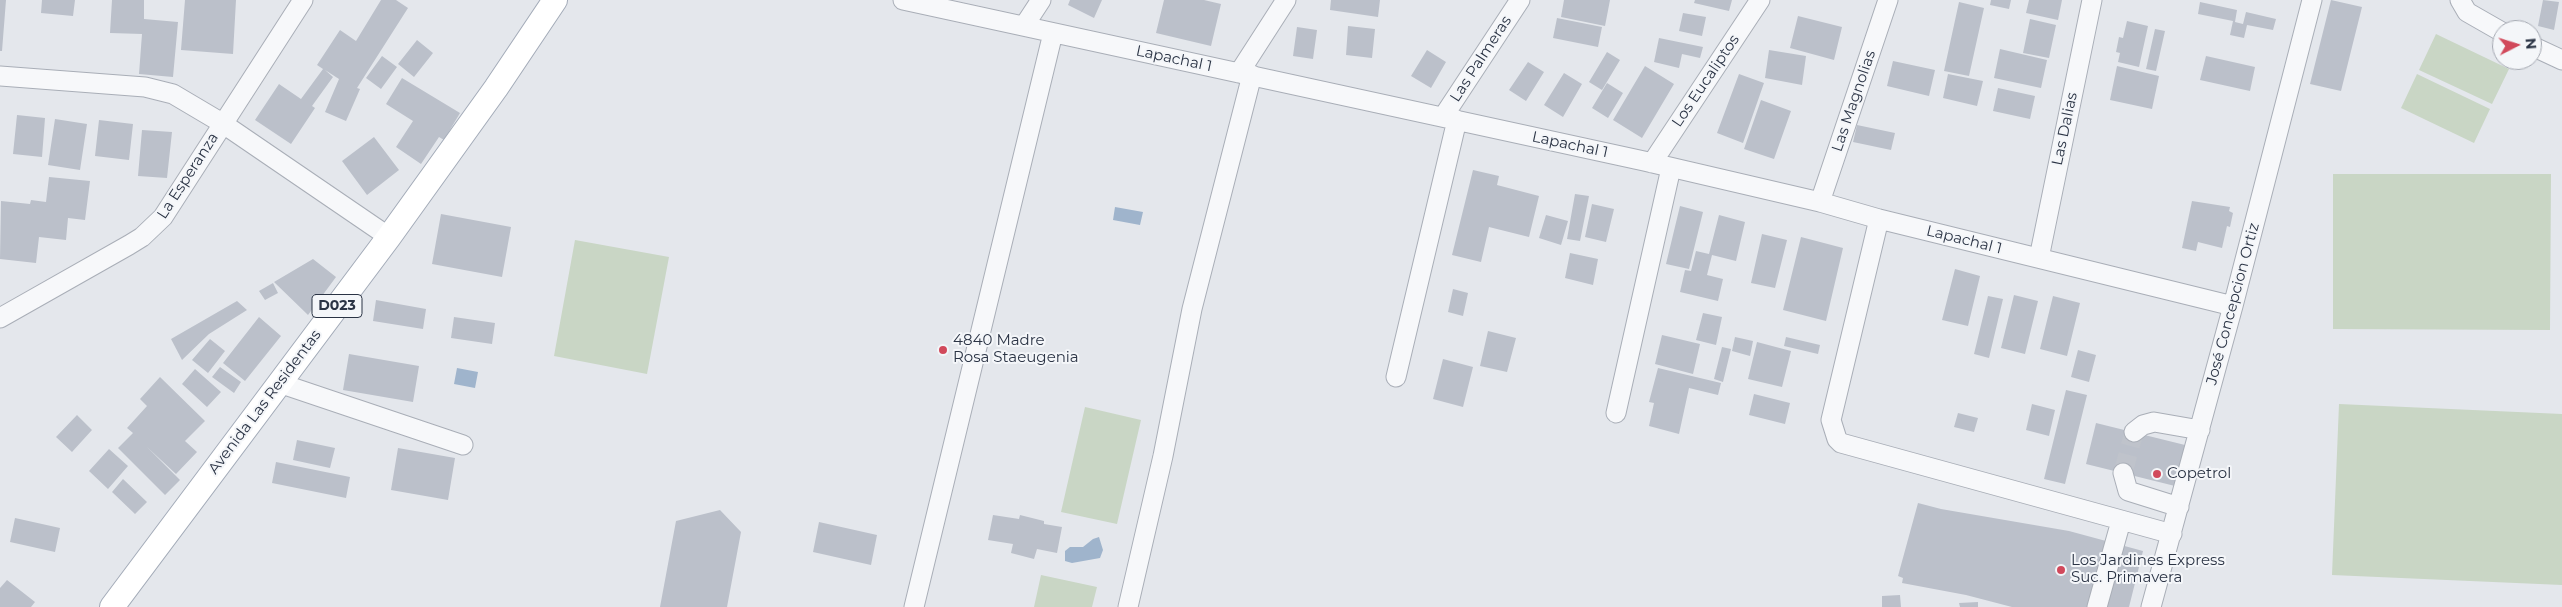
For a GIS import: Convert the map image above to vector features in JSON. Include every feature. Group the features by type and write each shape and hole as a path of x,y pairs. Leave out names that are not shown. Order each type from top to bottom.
{"main road":[{"name":"Avenida Las Residentas","path":"112,607 389,236 496,88 555,0"}],"street":[{"name":"La Esperanza","path":"0,318 129,245 153,227 163,216 303,0"},
{"name":"Lapachal 1","path":"903,0 1652,163 1820,202 1879,219 2233,306"},
{"path":"1024,26 1041,0"},
{"path":"1128,607 1163,456 1192,309 1246,74 1286,0"},
{"name":"Las Palmeras","path":"1450,119 1520,0"},
{"name":"Los Eucaliptos","path":"1652,163 1760,0"},
{"name":"Las Magnolias","path":"1820,202 1888,0"},
{"name":"Las Dalias","path":"2039,258 2092,0"},
{"name":"José Concepcion Ortiz","path":"2151,607 2233,306 2312,0"},
{"path":"2460,0 2467,12 2492,26"},
{"path":"914,607 1053,32"},
{"path":"2542,51 2562,60"},
{"path":"0,76 145,87 173,94 222,123 389,236"},
{"path":"1396,377 1450,119"},
{"path":"1616,413 1671,168"},
{"path":"1879,219 1831,420 1837,438 1841,443 2172,534"},
{"path":"279,383 463,446"},
{"path":"2134,432 2143,424 2154,422 2200,430"},
{"path":"2123,473 2128,491 2179,506"},
{"path":"2097,607 2121,521"}],"green space":[{"path":"2436,34 2492,61 2492,70 2509,70 2492,104 2419,70"},
{"path":"2417,74 2490,109 2474,143 2401,108"},
{"path":"2333,174 2551,174 2550,330 2333,329"},
{"path":"575,240 669,257 647,374 554,356"},
{"path":"2339,404 2562,414 2562,585 2332,575"},
{"path":"1085,407 1141,420 1117,524 1061,512"},
{"path":"1041,575 1097,587 1092,607 1034,607"}],"water":[{"path":"1115,207 1143,212 1140,225 1113,220"},
{"path":"457,368 478,372 475,388 454,384"},
{"path":"1099,537 1103,550 1100,558 1072,563 1065,561 1065,551 1070,547 1083,547"}],"building":[{"path":"0,0 6,0 2,51 0,51"},
{"path":"42,0 75,0 73,16 41,13"},
{"path":"112,0 144,0 144,19 178,22 173,77 139,74 142,34 110,33"},
{"path":"185,0 236,0 233,54 181,50"},
{"path":"381,0 396,0 408,8 357,88 360,89 346,121 325,112 339,79 325,70 333,77 312,106 315,108 291,144 255,120 279,84 301,99 323,69 317,65 340,30 356,41"},
{"path":"1070,0 1102,0 1094,18 1068,5"},
{"path":"1164,0 1204,0 1221,4 1211,46 1156,33"},
{"path":"1331,0 1380,0 1378,17 1330,10"},
{"path":"1564,0 1610,0 1605,26 1561,17"},
{"path":"1695,0 1732,0 1729,11 1694,3"},
{"path":"1991,0 2011,0 2009,9 1990,5"},
{"path":"2029,0 2062,0 2058,20 2026,13"},
{"path":"2331,0 2362,7 2341,91 2310,84"},
{"path":"2543,0 2559,2 2554,30 2542,27 2542,20 2539,20"},
{"path":"1959,2 1984,8 1969,76 1944,71"},
{"path":"2200,2 2237,10 2235,22 2243,24 2246,12 2276,19 2273,30 2247,25 2244,38 2230,35 2233,21 2198,14"},
{"path":"1683,13 1706,17 1702,36 1679,31"},
{"path":"1798,16 1842,27 1834,60 1790,48"},
{"path":"1557,18 1602,27 1598,47 1553,38"},
{"path":"2030,19 2056,25 2049,58 2023,53"},
{"path":"2127,21 2148,26 2139,67 2118,62 2120,53 2116,52 2119,37 2123,38"},
{"path":"1348,26 1375,29 1372,58 1346,55"},
{"path":"1297,27 1317,30 1313,59 1293,56"},
{"path":"2155,29 2165,31 2156,71 2146,69"},
{"path":"1659,38 1703,47 1700,58 1682,54 1679,68 1654,62"},
{"path":"417,40 433,53 414,77 398,64"},
{"path":"2000,49 2047,60 2041,88 1994,78"},
{"path":"1427,50 1446,62 1431,88 1411,76"},
{"path":"1769,50 1806,56 1802,85 1765,78"},
{"path":"1607,52 1620,60 1602,90 1589,82"},
{"path":"382,56 397,67 381,89 366,78"},
{"path":"2206,56 2255,67 2250,91 2200,80"},
{"path":"1893,61 1935,70 1929,96 1887,86"},
{"path":"1528,62 1544,72 1526,101 1509,90"},
{"path":"1645,66 1674,84 1642,138 1613,120"},
{"path":"2117,66 2159,76 2152,109 2110,100"},
{"path":"1564,73 1582,84 1563,117 1544,105"},
{"path":"1739,74 1764,83 1743,143 1717,133"},
{"path":"1948,74 1983,81 1977,106 1943,98"},
{"path":"402,78 460,113 444,140 439,137 421,164 396,147 413,121 386,104"},
{"path":"1607,83 1623,93 1608,118 1592,108"},
{"path":"1998,88 2035,96 2030,119 1993,111"},
{"path":"1761,100 1791,111 1774,159 1744,149"},
{"path":"17,115 45,118 42,157 13,154"},
{"path":"55,119 87,124 80,170 48,165"},
{"path":"99,120 133,124 129,160 95,156"},
{"path":"1857,125 1895,133 1891,150 1853,142"},
{"path":"142,130 172,132 167,178 138,176"},
{"path":"374,137 399,170 367,195 342,161"},
{"path":"1473,170 1499,176 1497,185 1539,196 1529,237 1489,227 1481,262 1452,255"},
{"path":"49,177 90,181 85,220 68,218 66,240 39,237 36,263 0,259 1,201 30,204 31,200 46,202"},
{"path":"1575,194 1589,196 1580,241 1567,239"},
{"path":"2192,201 2230,207 2229,211 2233,213 2230,227 2227,226 2222,248 2198,242 2196,251 2182,248"},
{"path":"1592,204 1614,209 1606,242 1585,237"},
{"path":"1680,206 1703,212 1689,269 1666,264"},
{"path":"441,214 511,227 502,277 432,264"},
{"path":"1546,215 1568,221 1561,245 1539,238"},
{"path":"1719,215 1745,222 1736,261 1712,255 1707,275 1723,279 1718,301 1680,292 1685,270 1691,271 1696,251 1709,254"},
{"path":"1762,234 1787,240 1775,288 1751,283"},
{"path":"1801,237 1843,248 1826,321 1783,310"},
{"path":"1570,253 1598,259 1593,285 1565,278"},
{"path":"313,259 336,277 308,315 274,282"},
{"path":"1955,269 1980,276 1968,326 1942,320"},
{"path":"273,283 278,293 265,300 259,291"},
{"path":"1453,289 1468,293 1463,316 1448,312"},
{"path":"2014,295 2038,301 2025,354 2001,348"},
{"path":"1988,296 2003,299 1989,358 1974,354"},
{"path":"2053,296 2080,303 2067,356 2040,349"},
{"path":"376,300 426,309 423,329 373,321"},
{"path":"237,301 247,310 209,334 182,360 171,339"},
{"path":"1703,313 1722,317 1716,345 1696,340"},
{"path":"259,317 281,336 245,381 223,363"},
{"path":"454,317 495,323 492,344 451,338"},
{"path":"1488,331 1516,338 1507,372 1480,366"},
{"path":"1662,335 1700,344 1693,374 1655,364"},
{"path":"1735,337 1753,341 1750,356 1732,351"},
{"path":"1786,337 1820,345 1818,354 1784,346"},
{"path":"210,339 225,351 208,373 192,360"},
{"path":"1757,342 1791,351 1782,387 1748,379"},
{"path":"1722,347 1731,349 1723,382 1714,379"},
{"path":"2078,350 2096,355 2089,382 2071,377"},
{"path":"349,354 419,366 413,402 343,390"},
{"path":"1443,359 1473,367 1463,407 1433,399"},
{"path":"220,367 241,382 234,393 212,377"},
{"path":"1658,368 1721,383 1718,395 1689,388 1679,434 1649,426 1654,403 1649,402"},
{"path":"195,369 221,392 207,407 182,384"},
{"path":"160,377 205,421 185,441 197,452 176,474 147,447 180,480 165,495 118,448 133,433 127,428 147,406 140,399"},
{"path":"2066,390 2087,395 2065,484 2044,479"},
{"path":"1754,394 1790,403 1785,424 1749,415"},
{"path":"2032,404 2055,410 2049,436 2026,430"},
{"path":"1958,413 1978,418 1974,432 1954,427"},
{"path":"77,415 92,430 72,452 56,437"},
{"path":"2096,423 2185,445 2175,486 2086,464"},
{"path":"297,440 335,448 330,468 293,460"},
{"path":"398,448 455,458 448,500 391,490"},
{"path":"109,449 128,466 108,489 89,471"},
{"path":"276,462 350,477 346,498 272,483"},
{"path":"123,479 147,502 135,514 112,492"},
{"path":"1918,503 1941,509 2069,531 2143,551 2129,607 2012,607 1966,595 1902,583 1903,578 1898,576"},
{"path":"720,510 741,532 727,607 660,607 676,521"},
{"path":"993,515 1019,519 1020,515 1044,521 1044,524 1062,527 1057,553 1037,549 1034,559 1011,553 1013,544 988,540"},
{"path":"15,518 60,528 55,552 10,542"},
{"path":"819,522 877,535 871,565 813,552"},
{"path":"7,580 35,602 31,607 0,607 0,588"},
{"path":"1900,595 1901,607 1882,607 1882,596"},
{"path":"1978,602 1978,607 1960,607 1959,603"}],"tunnel":[{"path":"2123,473 2134,432"}],"place":[{"name":"4840 Madre Rosa Staeugenia","path":"943,350"},
{"name":"Copetrol","path":"2157,474"},
{"name":"Los Jardines Express Suc. Primavera","path":"2061,570"}]}
